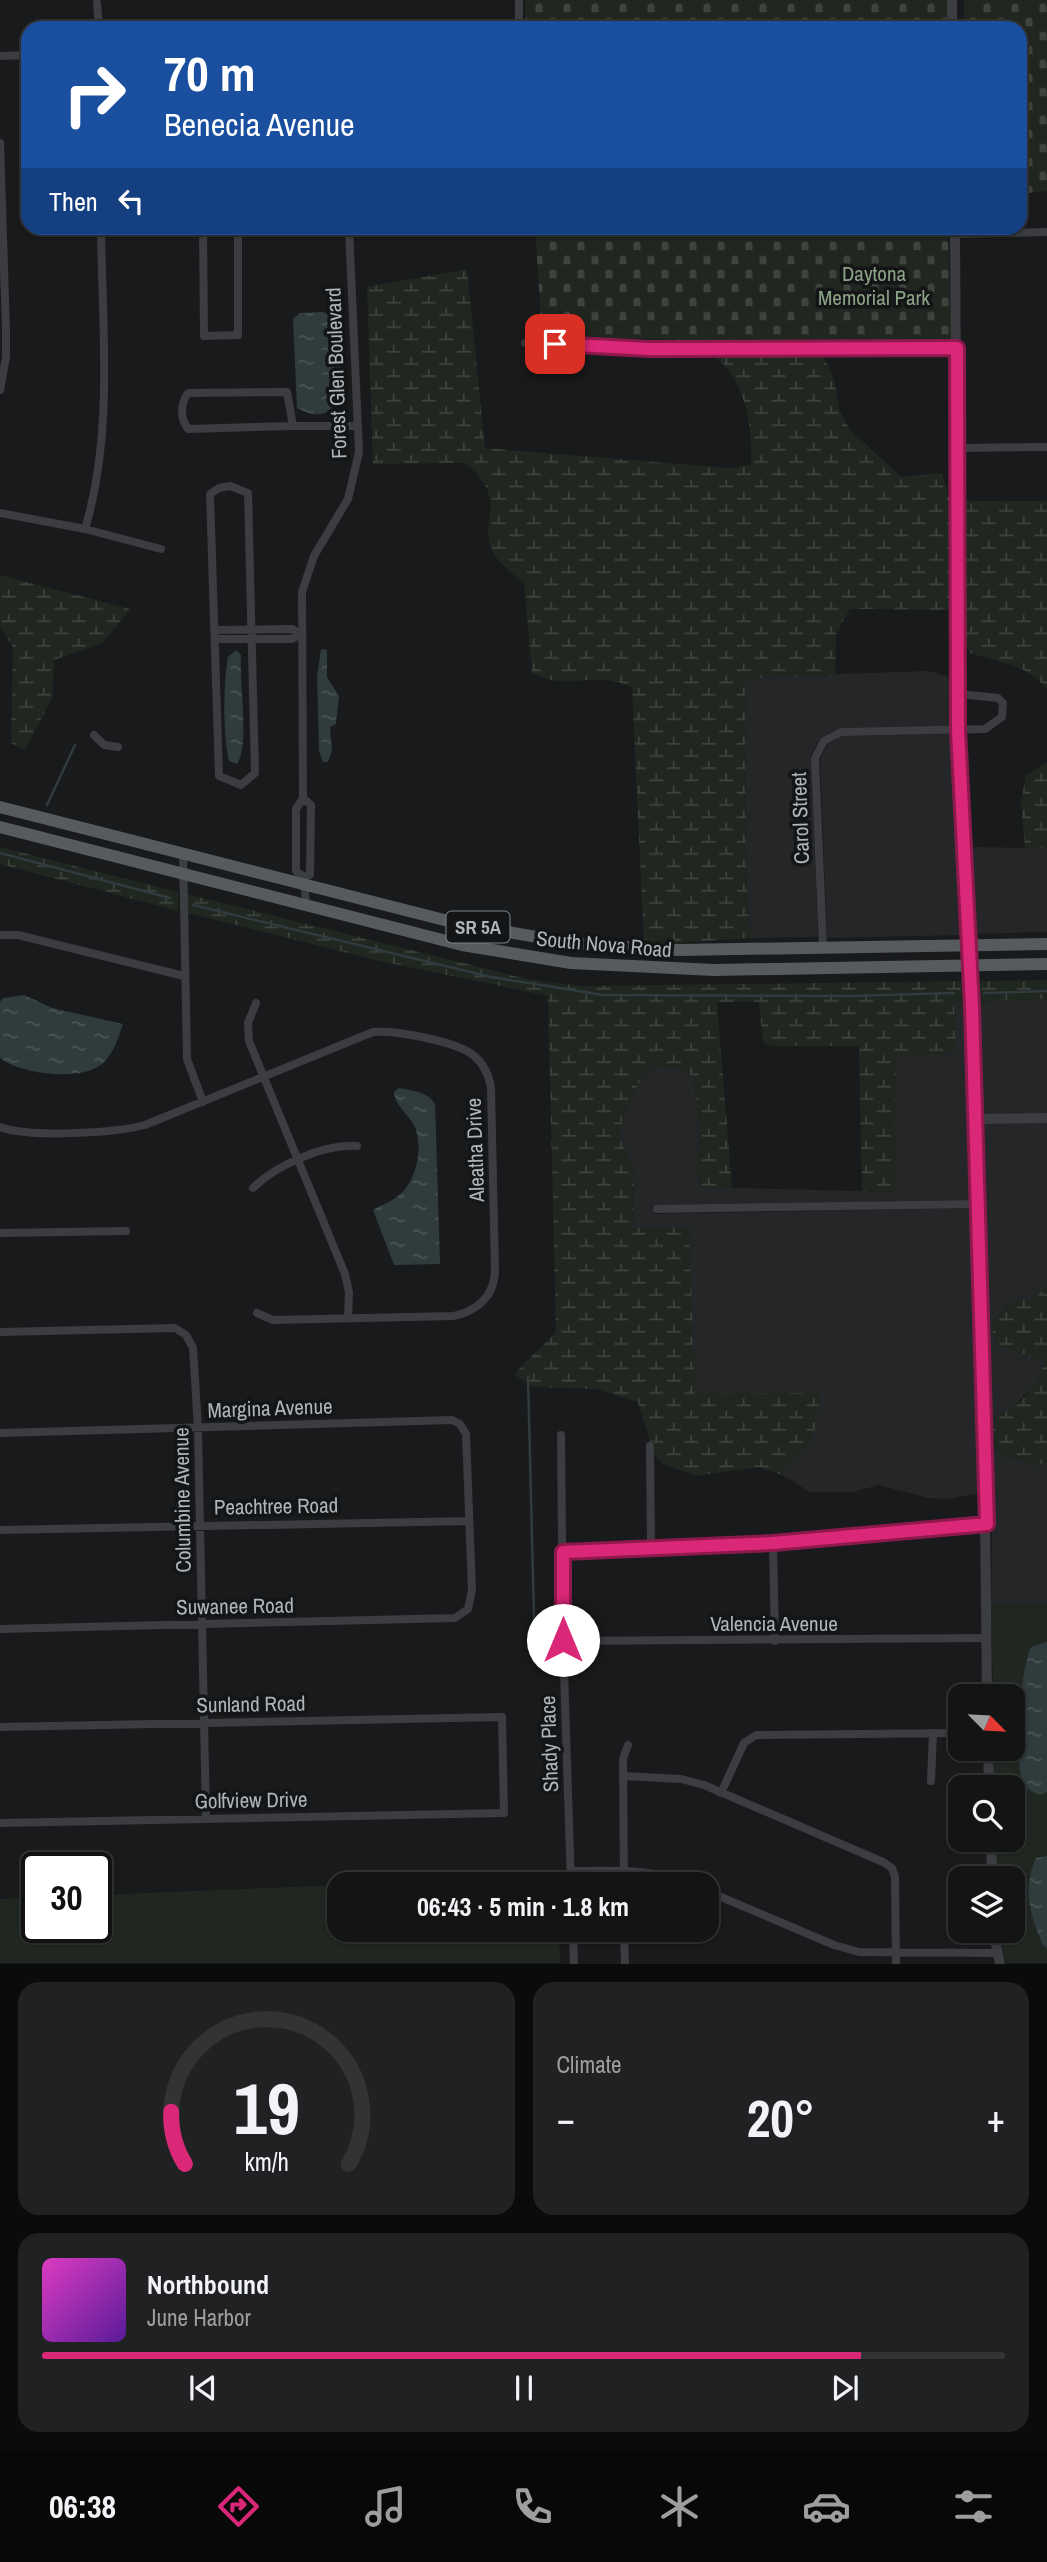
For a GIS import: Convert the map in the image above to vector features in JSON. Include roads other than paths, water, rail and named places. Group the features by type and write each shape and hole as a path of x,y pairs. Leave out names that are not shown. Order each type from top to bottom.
{"main road":[{"name":"South Nova Road","path":"0,807 305,881 456,923 534,938 679,950 969,945"},
{"name":"South Nova Road","path":"0,827 462,945 531,957 608,966 678,970 969,965"},
{"name":"SR 5A","path":"969,945 1047,944"},
{"name":"SR 5A","path":"969,965 1047,964"}],"street":[{"path":"519,0 519,21"},
{"path":"952,0 952,21"},
{"path":"97,2 98,21"},
{"path":"0,56 21,55"},
{"path":"0,143 6,357 0,390"},
{"path":"1027,233 1047,233"},
{"path":"85,528 101,466 101,235"},
{"path":"203,235 204,336 238,335 238,235"},
{"name":"Forest Glen Boulevard","path":"303,798 311,805 310,875 305,881 296,871 296,809 303,798 300,634 302,592 310,568 348,499 356,475 357,426 349,235"},
{"path":"955,235 959,448 958,730 978,1204 987,1524 987,1684"},
{"path":"525,343 649,349 957,348"},
{"path":"293,426 287,391 188,393 183,400 183,422 188,429 357,426"},
{"path":"959,448 1047,447"},
{"path":"230,486 248,493 253,634 255,773 241,785 219,776 210,494 219,488 230,486"},
{"path":"0,513 85,528 161,549"},
{"path":"214,635 292,629 300,634"},
{"name":"Carol Street","path":"823,948 815,758 824,741 841,732 992,727 1003,711 998,698 958,694"},
{"path":"94,735 104,745 118,747"},
{"path":"183,853 187,1059 203,1102"},
{"path":"305,881 306,905"},
{"path":"0,935 18,935 184,976"},
{"path":"531,957 534,938"},
{"path":"256,1003 247,1032 262,1077 348,1283 348,1318"},
{"name":"Aleatha Drive","path":"0,1127 15,1132 128,1129 203,1102 367,1034 387,1031 463,1049 475,1057 488,1074 491,1088 495,1264 491,1291 475,1308 454,1316 274,1320 257,1313"},
{"path":"975,1119 1047,1118"},
{"path":"253,1188 267,1175 299,1161 341,1145 358,1146"},
{"path":"657,1209 978,1204"},
{"path":"0,1233 126,1231"},
{"name":"Columbine Avenue","path":"0,1332 175,1328 187,1335 193,1348 198,1428 206,1818"},
{"name":"Margina Avenue","path":"0,1433 456,1422 466,1434 469,1521"},
{"name":"Shady Place","path":"561,1434 563,1640 571,1871"},
{"path":"650,1446 651,1547"},
{"name":"Peachtree Road","path":"0,1530 469,1521"},
{"name":"Suwanee Road","path":"0,1629 455,1618 468,1609 472,1590 469,1521"},
{"path":"563,1552 773,1543 987,1524"},
{"path":"773,1543 775,1641"},
{"name":"Valencia Avenue","path":"563,1640 986,1638"},
{"name":"Sunland Road","path":"0,1727 502,1717 504,1813"},
{"path":"931,1781 933,1733"},
{"path":"721,1793 744,1742 752,1736 948,1733"},
{"path":"624,1871 623,1759 628,1745"},
{"path":"623,1776 681,1779 721,1793 892,1868 895,1877 896,1964"},
{"name":"Golfview Drive","path":"0,1823 504,1813"},
{"path":"571,1871 632,1872"},
{"path":"719,1896 834,1945 859,1952 998,1958"},
{"path":"573,1942 574,1964"},
{"path":"624,1942 625,1964"}],"water":[{"path":"323,312 335,317 341,348 341,385 337,401 329,411 316,414 297,408 293,319 300,313"},
{"path":"321,649 327,650 327,677 339,696 336,724 330,727 332,751 328,762 323,762 319,751 317,676"},
{"path":"236,650 241,655 243,728 241,755 237,764 229,761 224,709 228,657"},
{"path":"24,995 52,1008 123,1024 108,1058 89,1071 49,1074 21,1068 0,1058 0,1002 3,998"},
{"path":"399,1088 424,1094 435,1104 440,1264 394,1265 373,1210 405,1190 417,1163 417,1134 414,1125 396,1101 394,1092"},
{"path":"1047,1642 1047,1792 1040,1795 1025,1784 1025,1775 1021,1775 1019,1761 1026,1760 1026,1684 1023,1684 1031,1647"},
{"path":"1047,1856 1047,1948 1043,1945 1034,1923 1029,1902 1029,1880 1036,1858"}],"waterway":[{"path":"47,805 75,745"},
{"path":"0,853 170,898"},
{"path":"193,905 491,977 603,995 850,996 954,993"},
{"path":"984,993 1047,991"},
{"path":"528,1377 535,1657"}],"park label":[{"name":"Daytona Memorial Park","path":"874,285"}]}
